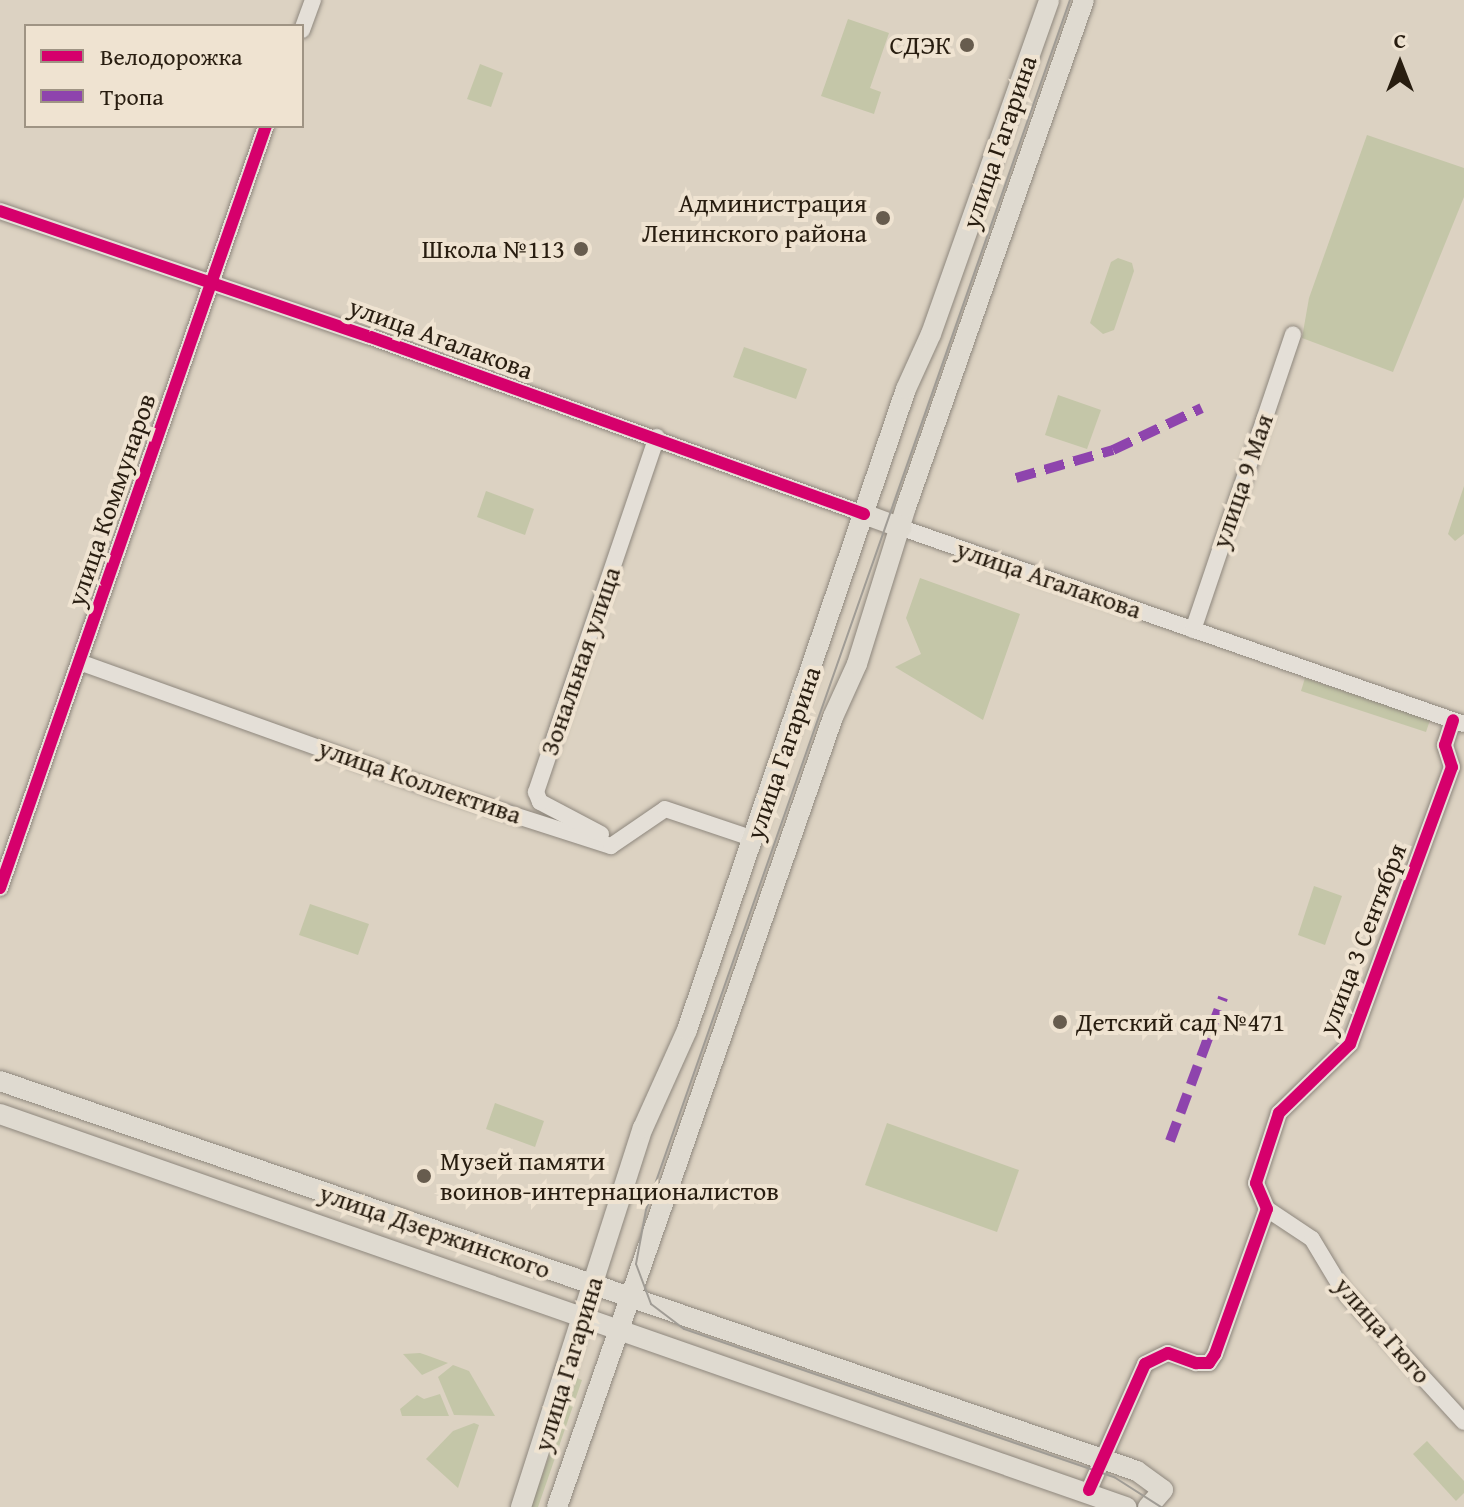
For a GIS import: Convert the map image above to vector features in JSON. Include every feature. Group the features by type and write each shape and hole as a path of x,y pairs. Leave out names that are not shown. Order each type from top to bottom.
{"main road":[{"name":"улица Гагарина","path":"521,1507 643,1128 687,1030 864,514 1049,0"},
{"name":"улица Гагарина","path":"557,1507 633,1300 1084,0"},
{"name":"улица Агалакова","path":"864,514 902,528"},
{"name":"улица Дзержинского","path":"0,1081 1137,1471 1163,1490 1148,1507"},
{"name":"улица Дзержинского","path":"0,1114 582,1320 1089,1490 1126,1507"},
{"path":"94,1147 104,1117"}],"street":[{"path":"304,25 313,0"},
{"name":"улица Коммунаров","path":"0,888 209,280 265,128"},
{"name":"улица Агалакова","path":"0,211 209,280 657,437 864,514"},
{"name":"улица 9 Мая","path":"1193,630 1293,334"},
{"name":"Зональная улица","path":"617,842 540,802 536,792 657,437"},
{"name":"улица Агалакова","path":"902,528 1193,630 1460,718"},
{"name":"улица Коллектива","path":"79,662 433,789 611,846 617,842"},
{"name":"улица 3 Сентября","path":"1267,1209 1256,1183 1279,1113 1350,1044 1452,767 1445,745 1460,718"},
{"path":"617,842 665,809 754,839"},
{"path":"1089,1490 1154,1356 1168,1353 1209,1363 1215,1354 1267,1209"},
{"name":"улица Гюго","path":"1267,1209 1312,1239 1342,1289 1464,1422"}],"green space":[{"path":"848,19 889,33 870,88 881,92 874,114 821,96"},
{"path":"480,64 503,73 491,107 467,99"},
{"path":"1367,135 1464,168 1464,197 1393,372 1302,338 1309,298"},
{"path":"1118,258 1132,263 1134,271 1114,330 1103,334 1090,323 1111,262"},
{"path":"744,347 807,369 796,399 733,377"},
{"path":"1058,395 1101,410 1087,449 1045,435"},
{"path":"1464,486 1464,534 1455,541 1448,534"},
{"path":"486,491 534,509 525,535 477,517"},
{"path":"920,578 1020,614 983,720 895,667 921,654 906,618"},
{"path":"1305,678 1430,720 1426,732 1301,691"},
{"path":"1314,886 1342,896 1325,945 1298,935"},
{"path":"310,904 369,924 358,955 299,935"},
{"path":"495,1103 544,1121 535,1147 486,1129"},
{"path":"887,1123 1019,1170 997,1232 865,1185"},
{"path":"420,1353 448,1363 422,1375 403,1354"},
{"path":"453,1365 469,1371 495,1416 454,1415 438,1377"},
{"path":"577,1378 582,1380 538,1507 531,1507"},
{"path":"440,1394 449,1416 402,1416 400,1409 417,1395 424,1399"},
{"path":"474,1423 479,1425 458,1488 426,1459 453,1431"},
{"path":"1427,1441 1464,1481 1464,1493 1456,1501 1413,1454"}],"tram line":[{"path":"1070,0 646,1210 636,1264 651,1304 684,1329 1114,1477 1161,1507"}],"marked path":[{"path":"1016,478 1113,450 1202,408"},
{"path":"1170,1141 1223,998"}],"cycle path":[{"path":"0,888 265,128"},
{"path":"0,211 368,336 864,514"},
{"path":"1089,1490 1145,1364 1168,1353 1196,1363 1209,1363 1215,1354 1267,1209 1256,1183 1279,1113 1350,1044 1452,767 1445,745 1453,720"}],"place":[{"name":"СДЭК","path":"967,45"},
{"name":"Администрация Ленинского района","path":"883,218"},
{"name":"Школа №113","path":"581,249"},
{"name":"Детский сад №471","path":"1060,1022"},
{"name":"Музей памяти воинов-интернационалистов","path":"424,1176"}]}
